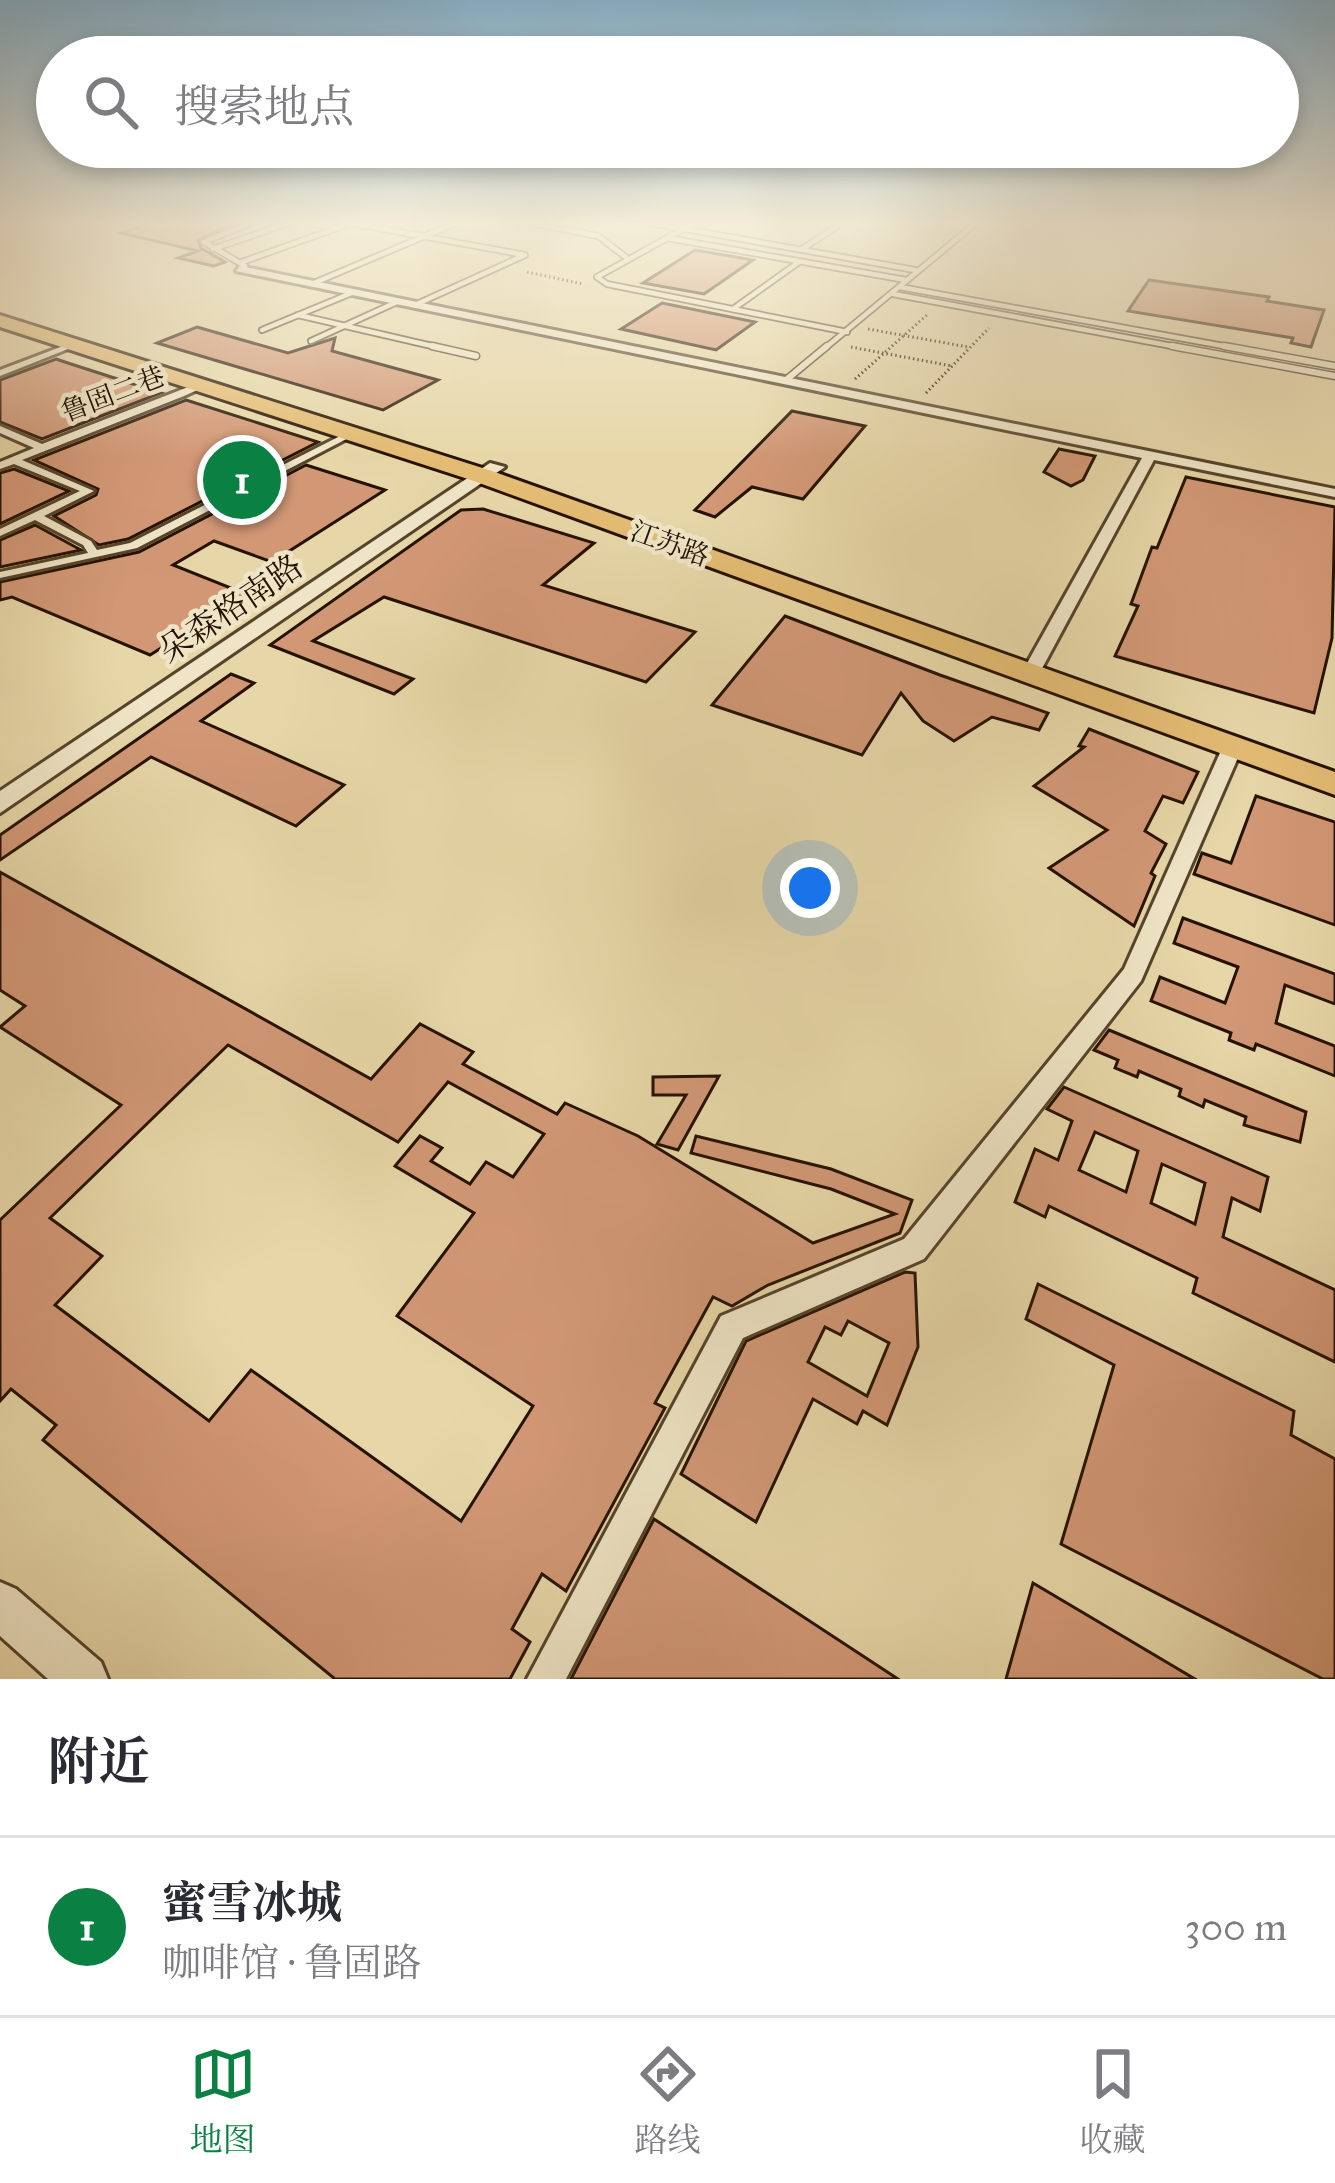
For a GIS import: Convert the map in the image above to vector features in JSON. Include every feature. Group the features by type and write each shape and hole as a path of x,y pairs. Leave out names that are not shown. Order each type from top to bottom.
{"highway":[{"name":"江苏路","path":"0,310 490,472 1035,666 1335,763"},
{"name":"江苏路","path":"0,321 490,472"},
{"name":"江苏路","path":"1035,666 1335,784"}],"street":[{"path":"396,300 1335,493"},
{"name":"鲁固二巷","path":"0,373 74,345"},
{"name":"鲁固二巷","path":"0,466 201,385"},
{"name":"鲁固二巷","path":"0,429 42,448"},
{"path":"0,575 133,546 352,433"},
{"path":"1035,666 1150,454"},
{"path":"0,532 89,491 16,461"},
{"name":"朵森格南路","path":"0,804 490,472"},
{"path":"35,516 88,543 94,554"},
{"path":"547,1679 732,1327 914,1249 1133,974 1233,746"},
{"path":"0,1605 84,1679"}],"lane":[{"path":"262,330 334,300"},
{"path":"417,304 425,300"},
{"path":"689,300 851,329"},
{"path":"733,309 745,300"},
{"path":"786,380 886,300"},
{"path":"932,300 1335,376"},
{"path":"952,300 1335,366"},
{"path":"311,341 399,301"},
{"path":"298,315 476,356"}],"path":[{"path":"842,392 942,303"},
{"path":"914,406 1004,315"},
{"path":"851,329 968,347"},
{"path":"833,344 952,366"}],"building":[{"path":"1135,300 1267,300 1324,310 1311,347 1291,343 1293,338 1128,311"},
{"path":"662,303 755,322 716,350 621,329"},
{"path":"197,327 288,353 335,338 332,351 438,380 383,410 157,343"},
{"path":"56,359 161,393 42,439 0,422 0,380"},
{"path":"186,400 318,442 128,539 99,545 54,516 96,495 98,489 34,460"},
{"path":"792,411 865,426 803,499 752,487 715,517 695,510"},
{"path":"1059,449 1095,456 1083,480 1071,486 1044,472"},
{"path":"306,465 385,490 272,562 214,541 173,565 246,594 150,655 12,597 0,600 0,582 139,552"},
{"path":"14,469 69,491 0,524 0,473"},
{"path":"1186,477 1335,507 1332,638 1314,713 1115,656 1138,606 1131,604 1152,547 1157,548"},
{"path":"483,509 594,543 543,585 695,632 646,682 384,597 313,641 413,679 394,694 270,645 461,510"},
{"path":"35,525 81,550 0,567 0,540"},
{"path":"785,616 1048,713 1039,730 992,717 954,741 923,721 901,693 862,755 712,705"},
{"path":"231,674 254,683 201,721 344,785 296,826 151,757 0,860 0,835"},
{"path":"1089,729 1198,772 1183,803 1163,796 1145,831 1166,844 1134,926 1049,868 1107,830 1034,786 1084,747 1079,746"},
{"path":"1256,796 1335,822 1335,925 1194,874 1202,853 1231,863"},
{"path":"0,872 371,1079 420,1024 473,1052 463,1064 557,1114 565,1103 638,1136 813,1243 895,1214 831,1189 691,1153 696,1136 831,1169 912,1200 900,1233 768,1285 732,1306 713,1297 655,1403 665,1408 566,1591 542,1574 512,1629 530,1642 510,1679 335,1679 43,1440 56,1425 11,1389 0,1401 0,1220 121,1105 0,1027 25,1006 0,990","holes":["228,1045 398,1142 448,1082 544,1134 513,1177 486,1162 470,1184 431,1161 442,1148 420,1136 395,1166 474,1213 397,1316 533,1406 461,1521 251,1370 209,1421 55,1305 102,1256 50,1218"]},
{"path":"1183,918 1335,974 1335,1004 1285,985 1276,1023 1335,1046 1335,1076 1256,1044 1254,1050 1229,1040 1231,1033 1151,1001 1160,977 1225,1003 1238,967 1174,943"},
{"path":"1109,1030 1306,1112 1300,1142 1244,1125 1246,1117 1205,1100 1203,1107 1179,1096 1181,1089 1139,1071 1137,1077 1115,1068 1118,1060 1094,1050"},
{"path":"719,1076 678,1150 657,1144 686,1095 653,1095 653,1077"},
{"path":"1064,1087 1268,1177 1260,1211 1232,1198 1223,1237 1335,1290 1335,1362 1193,1293 1197,1278 1049,1206 1045,1217 1015,1202 1035,1149 1058,1160 1072,1121 1047,1109","holes":["1095,1132 1138,1151 1126,1192 1079,1170","1162,1164 1205,1183 1195,1224 1151,1203"]},
{"path":"905,1272 915,1273 918,1347 887,1425 863,1411 857,1424 813,1399 756,1522 681,1474 746,1341","holes":["848,1321 889,1343 867,1396 808,1362 825,1327 841,1335"]},
{"path":"1038,1284 1294,1411 1291,1435 1335,1459 1335,1679 1323,1679 1061,1544 1114,1365 1026,1319"},
{"path":"654,1519 898,1679 571,1679"},
{"path":"1033,1583 1195,1679 1006,1679"}],"place":[{"name":"蜜雪冰城","path":"242,480"}]}
